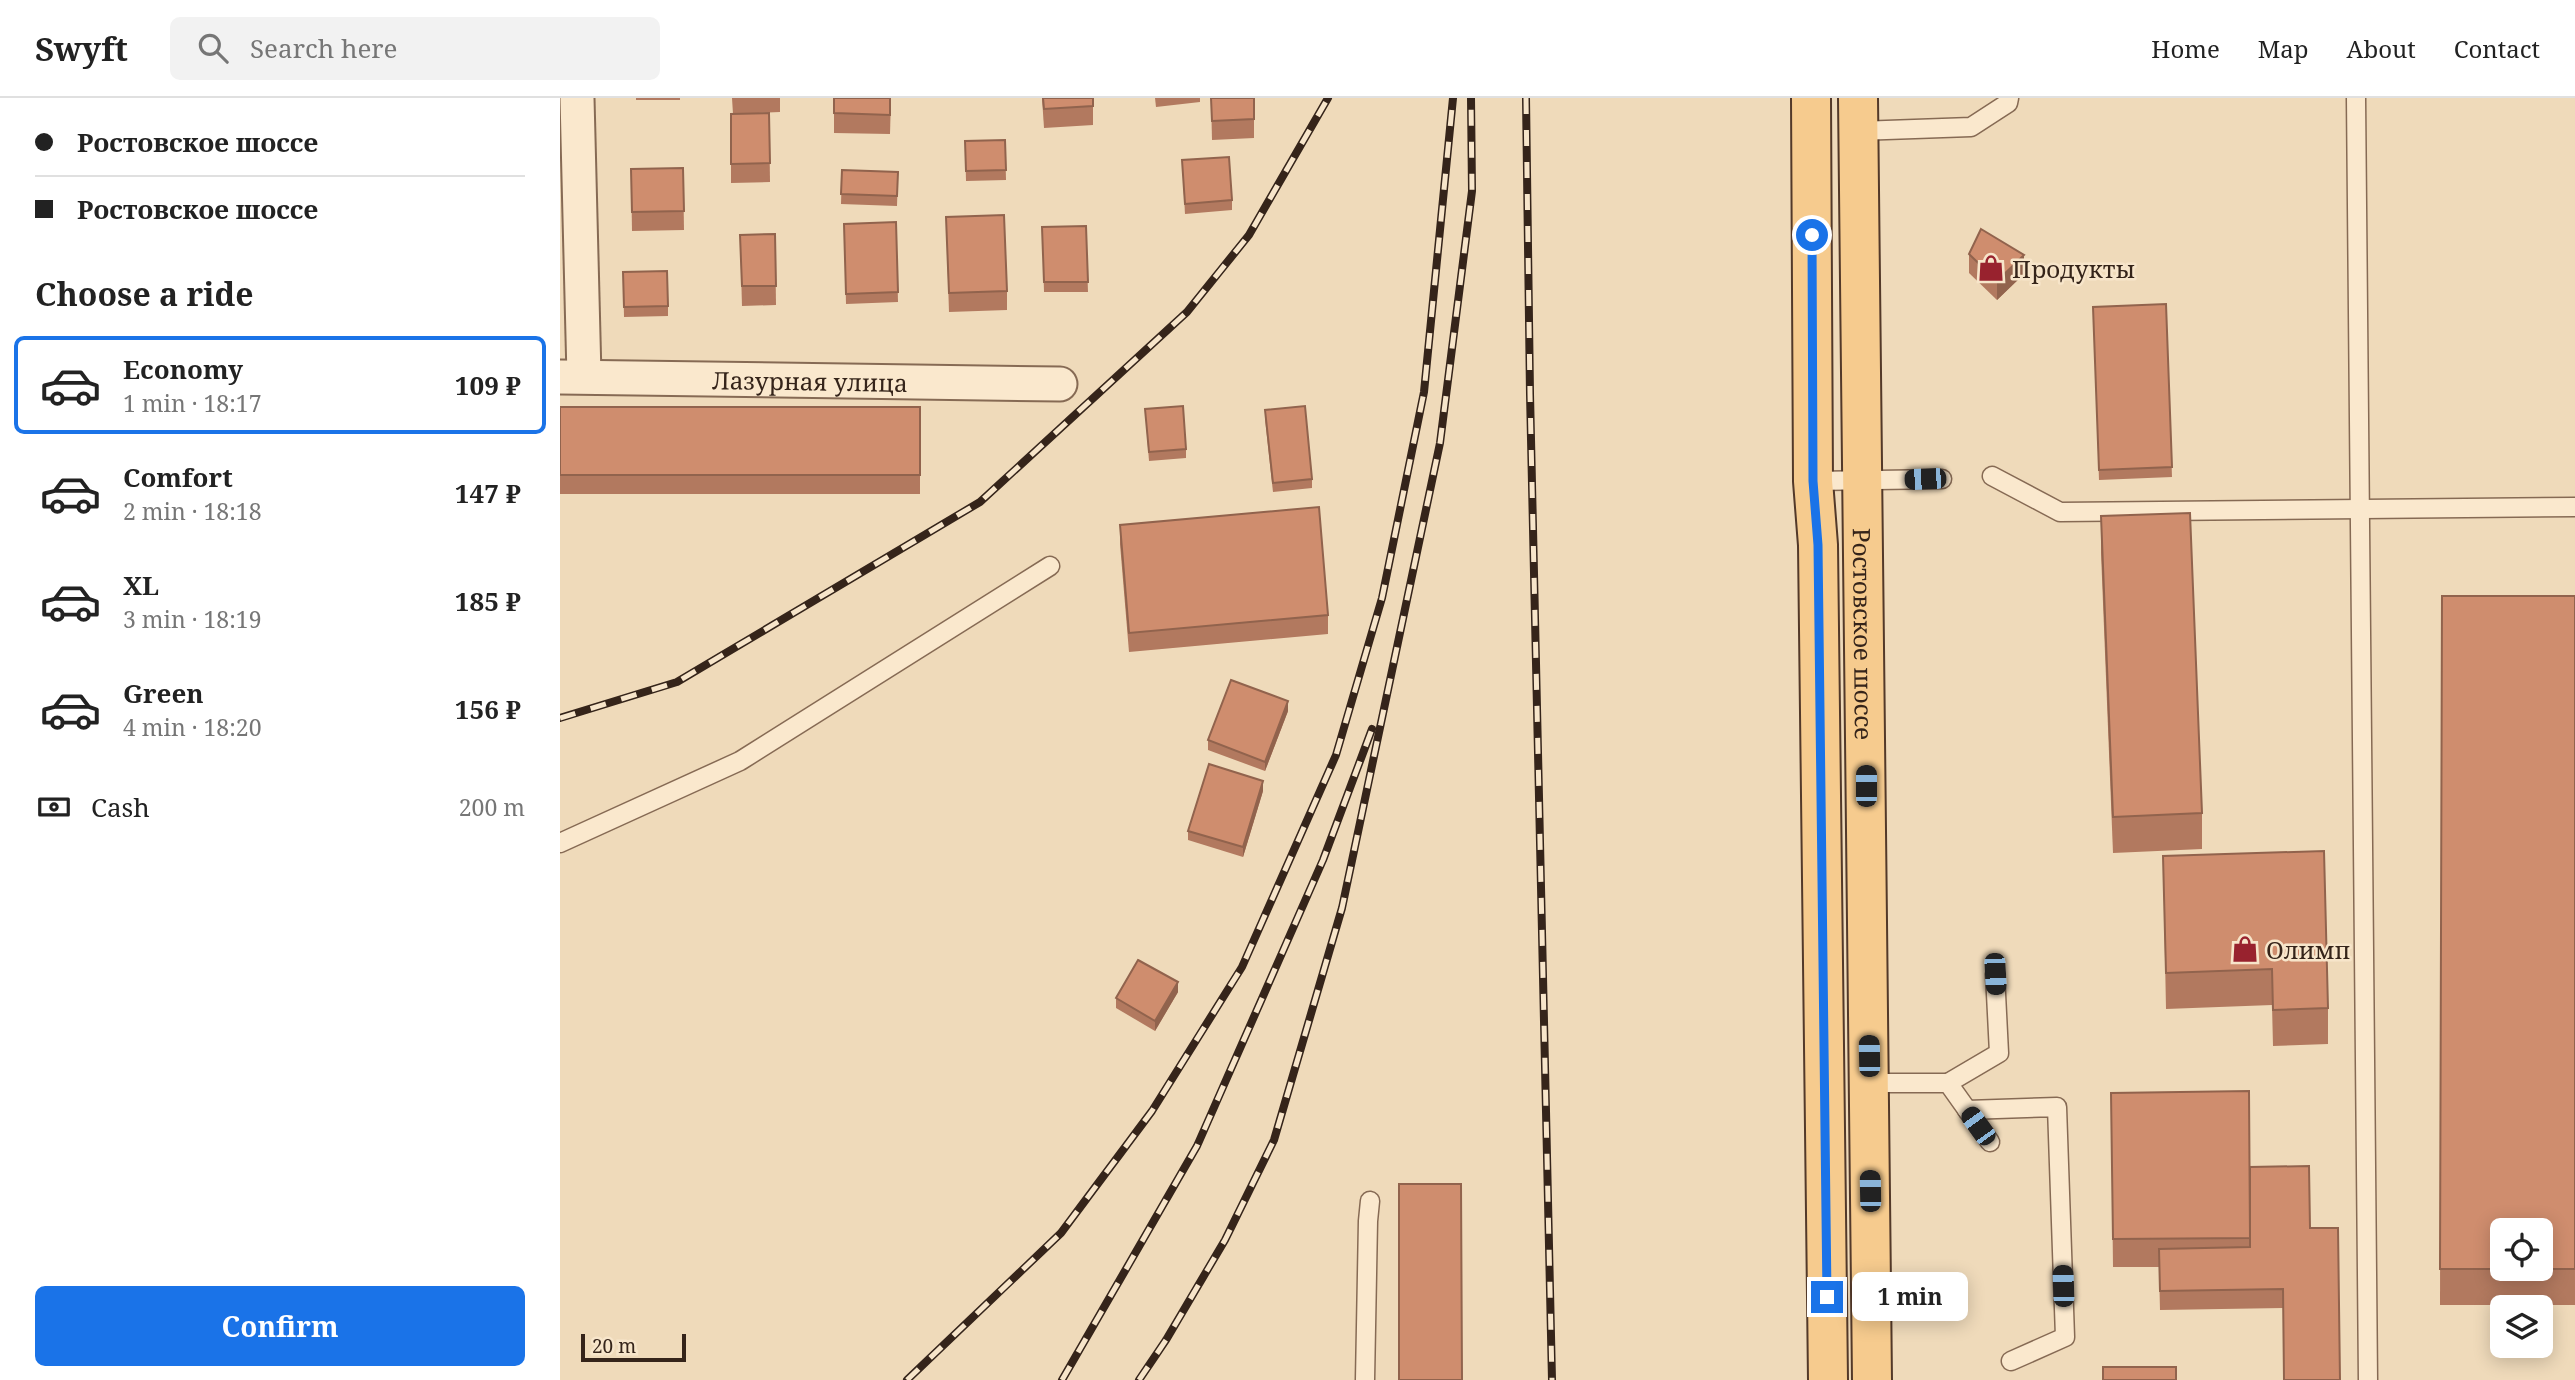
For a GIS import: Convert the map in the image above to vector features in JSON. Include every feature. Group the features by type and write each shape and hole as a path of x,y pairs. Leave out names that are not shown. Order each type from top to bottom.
{"main road":[{"name":"Ростовское шоссе","path":"1811,98 1813,481 1818,545 1828,1380"},
{"name":"Ростовское шоссе","path":"1858,115 1872,1380"}],"street":[{"path":"572,376 577,98"},
{"name":"Лазурная улица","path":"572,376 1060,384"}],"lane":[{"path":"1858,115 1971,127 2008,103 2009,98"},
{"path":"2356,98 2368,1380"},
{"path":"1992,477 2060,512 2575,507"},
{"path":"1813,481 1942,479"},
{"path":"560,842 740,761 1050,566"},
{"path":"1869,1083 1948,1083 1999,1054 1995,974"},
{"path":"1948,1083 1990,1142"},
{"path":"1967,1110 2057,1107 2065,1337 2011,1361"},
{"path":"1365,1380 1370,1201"}],"building":[{"path":"834,98 890,98 890,115 834,113"},
{"path":"1043,98 1093,98 1093,106 1044,109"},
{"path":"1211,98 1254,98 1254,119 1212,121"},
{"path":"769,113 770,163 731,164 731,114"},
{"path":"1005,140 1006,170 966,171 965,141"},
{"path":"1229,157 1232,200 1185,204 1182,160"},
{"path":"683,168 684,211 632,212 631,169"},
{"path":"842,170 898,172 897,196 841,194"},
{"path":"1004,215 1007,291 949,293 946,217"},
{"path":"896,222 898,292 846,294 844,224"},
{"path":"1086,226 1088,282 1044,282 1042,227"},
{"path":"1981,229 2024,255 1997,281 1969,254"},
{"path":"775,234 776,286 742,286 740,235"},
{"path":"667,271 668,306 624,307 623,272"},
{"path":"2166,304 2172,467 2099,470 2093,307"},
{"path":"1183,406 1186,449 1149,452 1145,409"},
{"path":"1305,406 1312,479 1273,483 1265,410"},
{"path":"560,407 920,407 920,475 560,475"},
{"path":"1319,507 1328,615 1129,633 1120,525"},
{"path":"2190,513 2202,813 2113,817 2101,516"},
{"path":"2442,596 2575,596 2575,1269 2553,1269 2553,1218 2490,1218 2490,1269 2440,1269"},
{"path":"1231,680 1288,701 1265,762 1208,740"},
{"path":"1209,764 1263,781 1243,847 1188,831"},
{"name":"Олимп","path":"2324,851 2328,1008 2273,1010 2272,969 2166,973 2163,856"},
{"path":"1138,960 1178,982 1155,1021 1116,998"},
{"path":"2249,1091 2250,1238 2113,1239 2111,1093"},
{"path":"2309,1166 2310,1228 2338,1228 2340,1380 2284,1380 2283,1289 2160,1291 2159,1249 2250,1247 2250,1167"},
{"path":"1399,1184 1461,1184 1462,1380 1399,1380"},
{"path":"2103,1367 2176,1367 2176,1380 2103,1380"}],"railway":[{"path":"560,718 677,682 980,502 1187,312 1249,235 1328,98"},
{"path":"907,1380 1061,1233 1152,1111 1242,967 1336,755 1382,598 1424,392 1453,98"},
{"path":"1139,1380 1225,1240 1274,1140 1342,908 1440,443 1472,191 1471,98"},
{"path":"1526,98 1552,1380"},
{"path":"1062,1380 1197,1146 1323,860 1372,729"}],"place":[{"name":"Продукты","path":"1991,268"},
{"name":"Олимп","path":"2245,949"}],"route":[{"path":"1812,235 1813,481 1818,545 1827,1297"}]}
